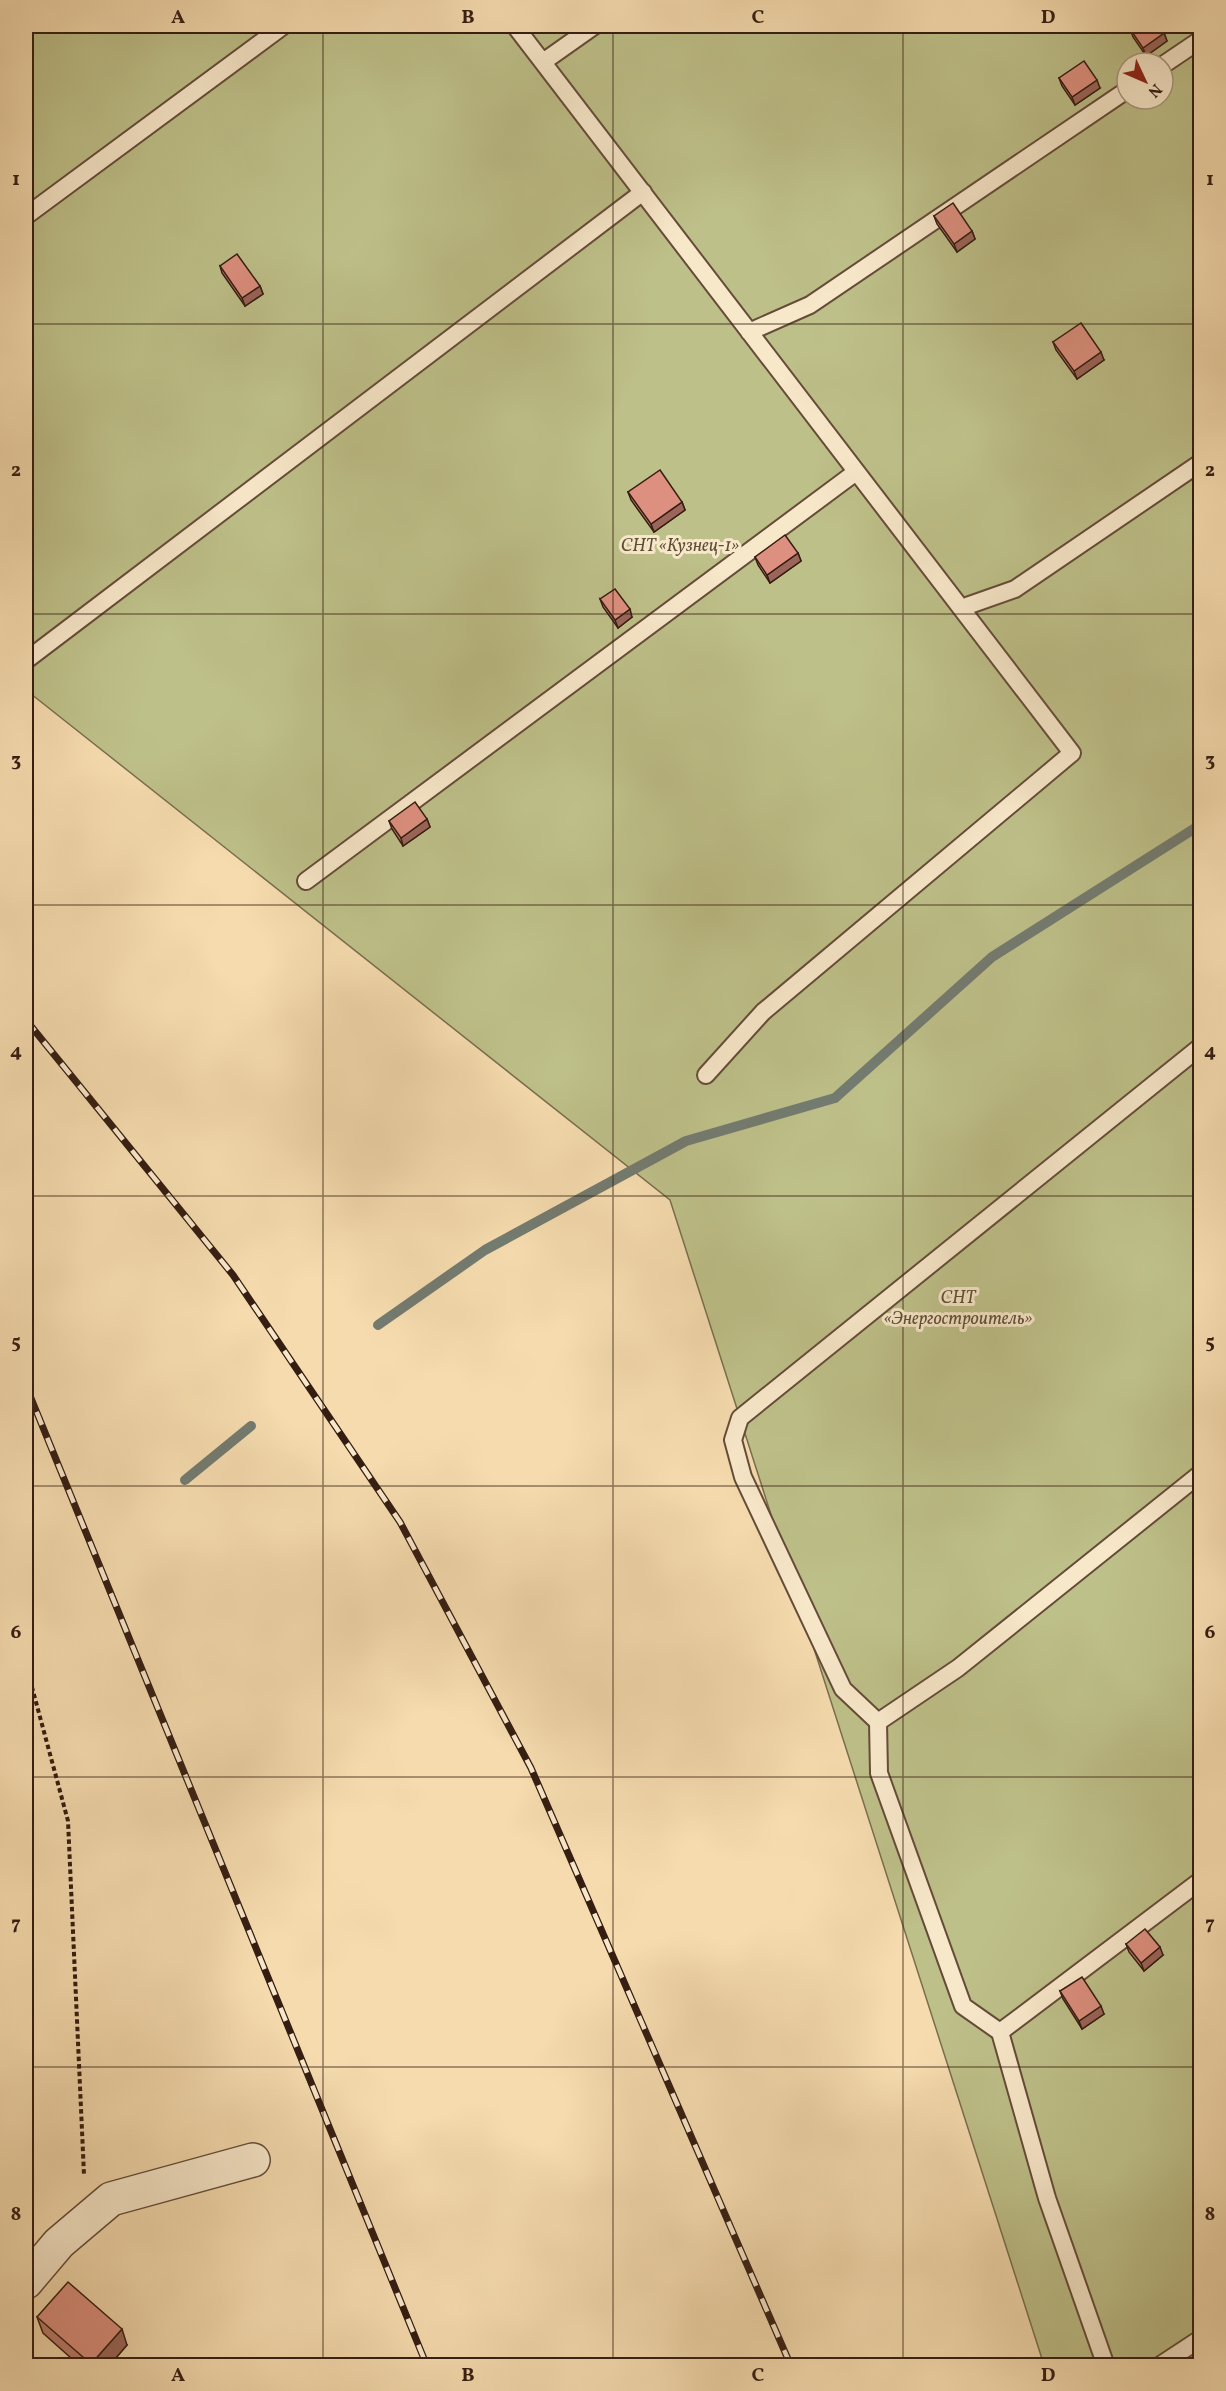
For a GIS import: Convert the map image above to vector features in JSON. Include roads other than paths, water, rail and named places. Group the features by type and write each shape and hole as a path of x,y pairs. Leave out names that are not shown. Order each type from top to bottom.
{"street":[{"path":"26,2282 59,2243 111,2199 254,2160"}],"lane":[{"path":"26,216 283,26"},
{"path":"515,26 1072,753 763,1012 706,1075"},
{"path":"543,62 594,26"},
{"path":"1175,57 1200,40"},
{"path":"749,332 810,305 1115,98"},
{"path":"28,659 643,192"},
{"path":"961,608 1015,589 1200,463"},
{"path":"306,880 856,472"},
{"path":"1106,2366 1047,2198 1000,2032 963,2006 879,1773 878,1722 843,1689 743,1477 733,1440 740,1418 1200,1047"},
{"path":"878,1722 958,1668 1200,1474"},
{"path":"1000,2032 1200,1881"},
{"path":"1159,2366 1200,2339"}],"waterway":[{"path":"378,1325 485,1250 686,1141 835,1098 992,957 1200,825"},
{"path":"185,1480 251,1426"}],"railway":[{"path":"26,1020 233,1275 400,1522 531,1768 791,2366"},
{"path":"26,1386 427,2366"}],"park label":[{"name":"СНТ «Кузнец-1»","path":"680,545"},
{"name":"СНТ «Энергостроитель»","path":"958,1307"}]}
